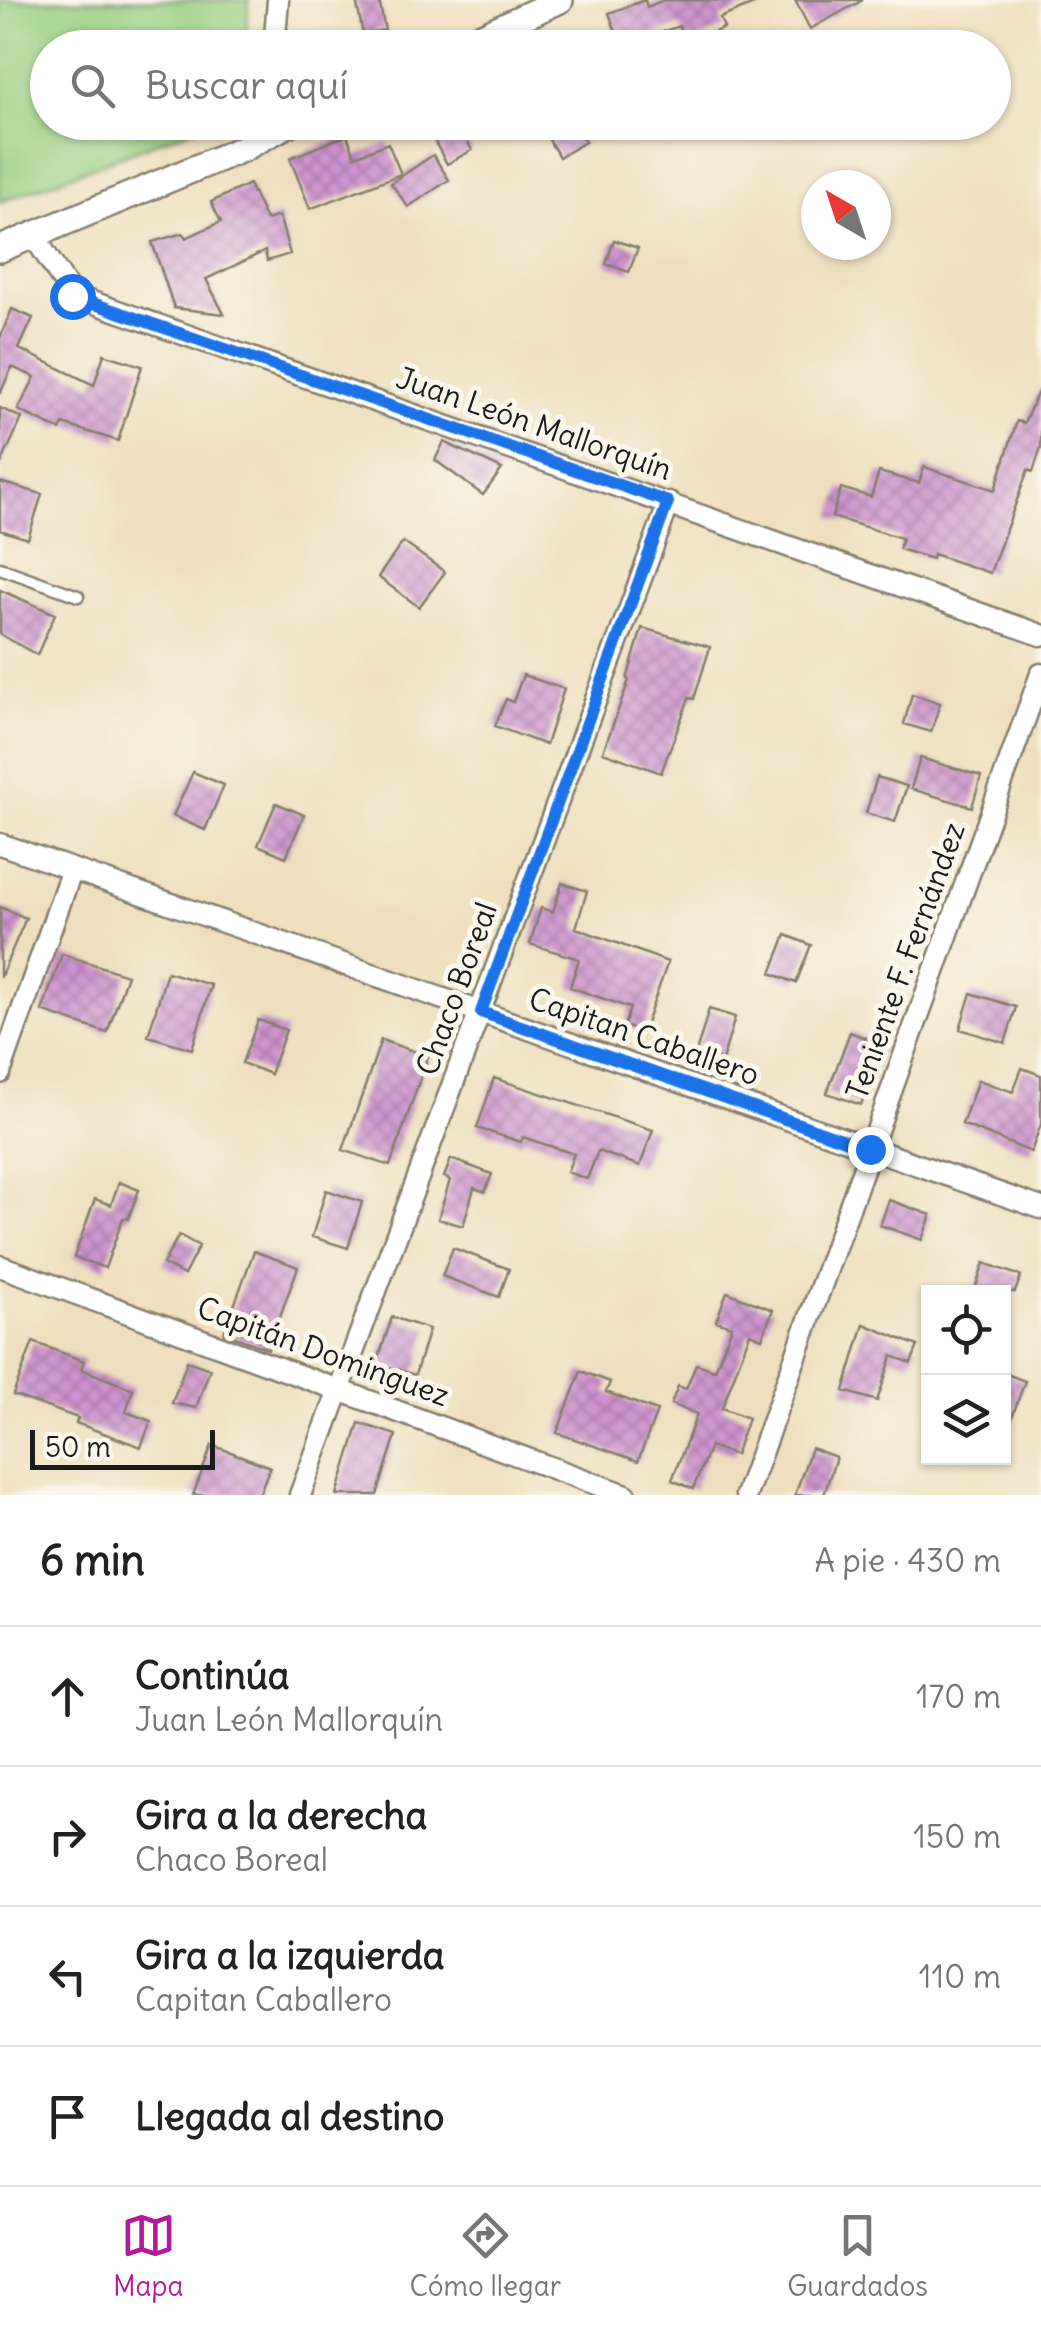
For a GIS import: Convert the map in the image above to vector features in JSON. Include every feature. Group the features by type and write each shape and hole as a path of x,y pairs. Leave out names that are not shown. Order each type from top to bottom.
{"street":[{"path":"276,30 278,0"},
{"path":"495,30 560,0"},
{"path":"0,248 242,149 253,140"},
{"name":"Juan León Mallorquín","path":"34,236 72,296 1041,636"},
{"name":"Chaco Boreal","path":"300,1495 668,502"},
{"name":"Teniente F. Fernández","path":"746,1495 1041,674"},
{"name":"Capitan Caballero","path":"0,844 1041,1208"},
{"path":"0,1073 72,869"},
{"name":"Capitán Dominguez","path":"0,1266 626,1495"}],"lane":[{"path":"0,568 78,596"}],"green space":[{"path":"0,0 249,0 246,30 30,30 30,140 163,140 0,202"}],"building":[{"path":"356,0 379,0 385,30 362,30"},
{"path":"645,0 647,7 664,0 761,1 720,18 724,28 719,30 681,30 679,26 667,30 615,30 609,13"},
{"path":"795,0 863,0 810,29"},
{"path":"335,140 349,140 355,156 388,143 401,174 310,209 290,158"},
{"path":"434,140 467,140 472,150 447,164"},
{"path":"549,140 584,140 585,142 559,157"},
{"path":"433,155 449,180 408,207 391,183"},
{"path":"249,184 266,220 279,216 290,254 267,261 265,251 206,279 224,314 174,308 152,242 183,233 186,238 221,222 211,202"},
{"path":"614,240 638,248 629,272 606,264"},
{"path":"12,309 33,318 19,349 94,385 104,354 142,366 118,441 63,424 60,430 18,410 35,377 12,367 0,394 0,338"},
{"path":"1041,385 1041,447 1033,472 1028,470 990,573 933,554 932,559 899,549 902,538 832,517 841,488 871,497 879,472 919,483 924,467 995,490 1017,421 1024,423"},
{"path":"0,408 22,418 0,466"},
{"path":"444,442 502,469 483,495 435,460"},
{"path":"0,482 42,494 28,539 0,530"},
{"path":"403,542 445,572 419,607 378,577"},
{"path":"0,590 55,614 37,655 0,634"},
{"path":"642,628 710,647 694,699 689,698 661,773 603,752 629,680"},
{"path":"523,675 564,689 546,745 495,726 506,699 513,702"},
{"path":"912,694 940,703 931,732 904,724"},
{"path":"920,758 981,776 972,807 911,789"},
{"path":"193,772 224,785 205,830 173,816"},
{"path":"877,777 907,786 895,822 866,813"},
{"path":"276,803 304,815 286,857 258,845"},
{"path":"562,883 587,891 576,928 668,962 643,1032 624,1026 630,1008 570,987 579,959 530,944 541,908 553,912"},
{"path":"0,907 26,918 0,978"},
{"path":"786,935 811,945 796,983 771,973"},
{"path":"62,954 127,975 107,1033 42,1011"},
{"path":"167,972 211,985 192,1049 148,1036"},
{"path":"971,993 1016,1007 1005,1043 960,1029"},
{"path":"709,1009 735,1017 722,1061 696,1053"},
{"path":"258,1020 286,1030 270,1074 242,1063"},
{"path":"850,1032 883,1045 861,1105 827,1093"},
{"path":"381,1040 428,1056 390,1166 343,1150"},
{"path":"1022,1068 1041,1075 1041,1124 1031,1152 962,1124 978,1080 1013,1092"},
{"path":"494,1078 653,1130 640,1166 598,1151 587,1179 567,1172 574,1154 523,1137 521,1142 477,1128"},
{"path":"451,1159 492,1174 485,1192 474,1188 463,1226 438,1219 450,1180 444,1177"},
{"path":"119,1182 139,1190 128,1219 123,1218 105,1268 74,1257 95,1199 111,1205"},
{"path":"326,1190 362,1202 348,1248 312,1237"},
{"path":"889,1200 931,1215 922,1240 880,1225"},
{"path":"179,1235 199,1246 184,1275 163,1264"},
{"path":"453,1248 509,1269 499,1297 442,1276"},
{"path":"254,1251 298,1267 268,1349 224,1333"},
{"path":"984,1263 1021,1276 1015,1292 1011,1292 1011,1285 976,1285"},
{"path":"727,1292 773,1310 762,1338 750,1333 722,1408 748,1418 735,1455 710,1446 693,1489 672,1480 697,1414 671,1404 678,1386 686,1389 696,1364 715,1370 732,1326 716,1321"},
{"path":"392,1317 429,1329 415,1375 377,1363"},
{"path":"864,1324 918,1346 911,1363 892,1356 877,1401 844,1391"},
{"path":"33,1342 84,1361 81,1369 133,1389 126,1412 151,1421 141,1447 76,1423 78,1418 13,1395"},
{"path":"187,1361 210,1369 196,1408 172,1403"},
{"path":"581,1371 610,1382 606,1392 657,1411 638,1461 557,1433"},
{"path":"1011,1376 1025,1381 1011,1420"},
{"path":"359,1423 396,1435 377,1495 337,1495"},
{"path":"212,1445 270,1467 259,1495 193,1495"},
{"path":"811,1448 836,1457 824,1495 795,1495"}],"route":[{"path":"72,296 668,502 481,1012 870,1149"}]}
